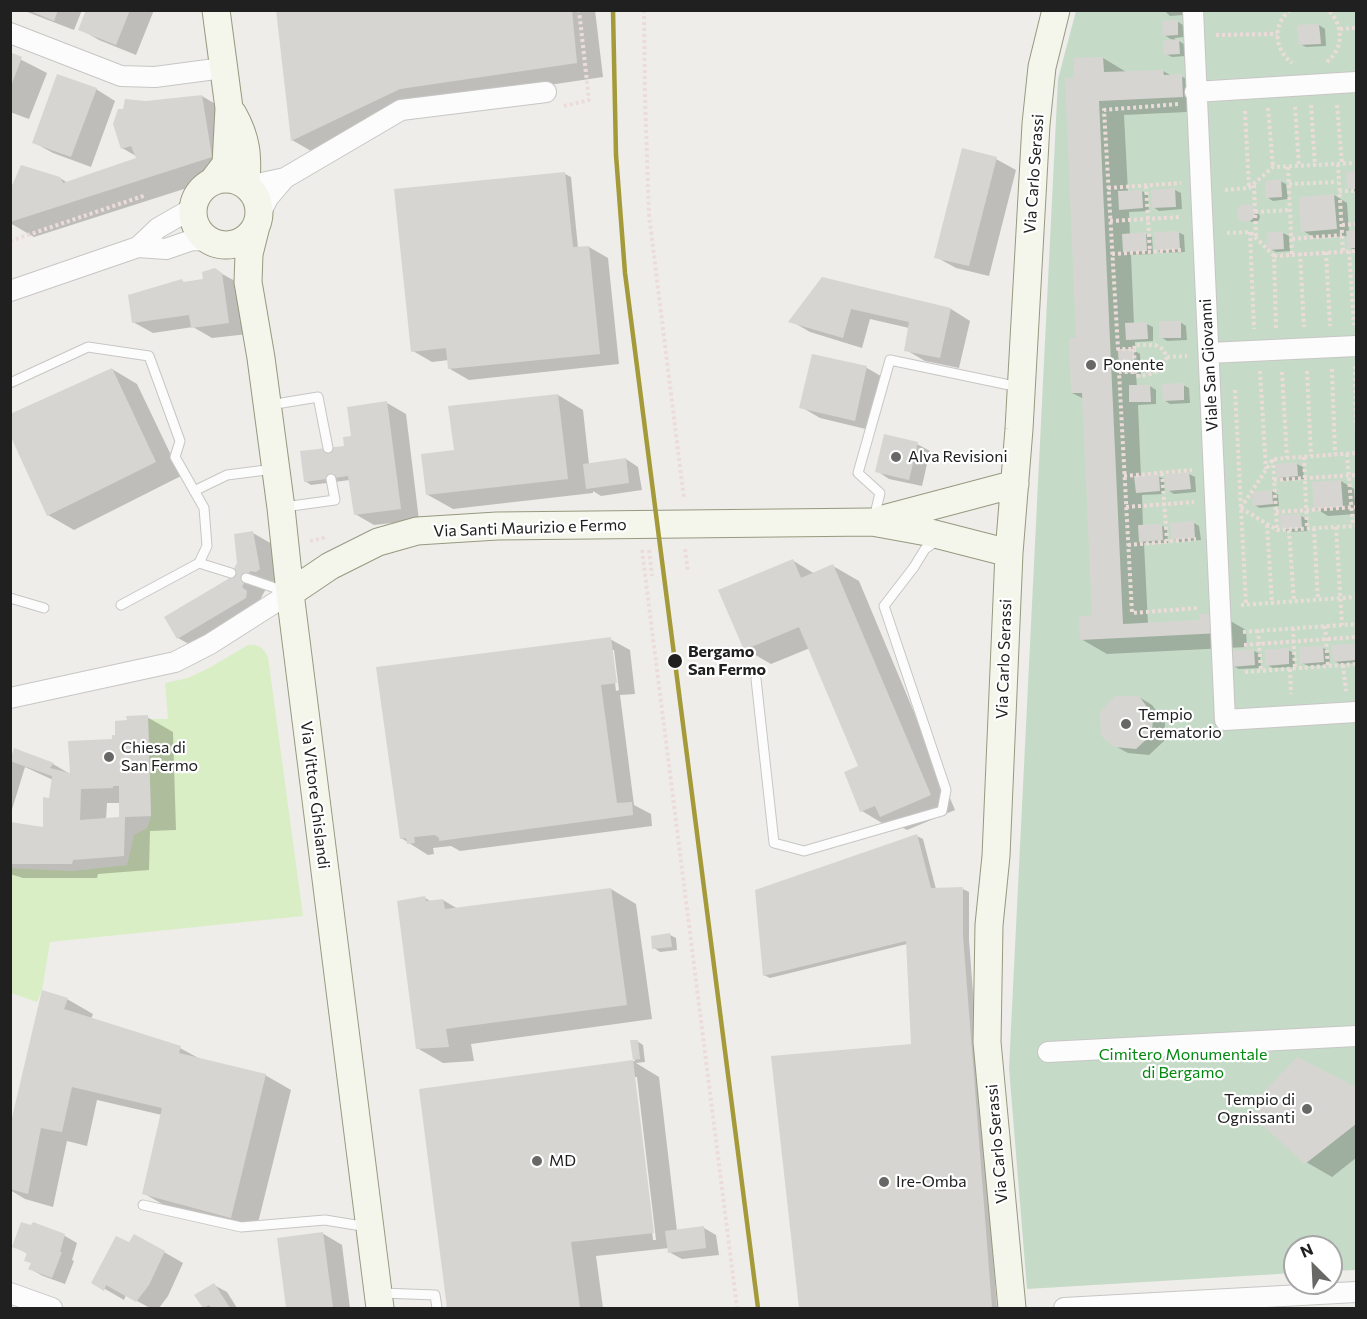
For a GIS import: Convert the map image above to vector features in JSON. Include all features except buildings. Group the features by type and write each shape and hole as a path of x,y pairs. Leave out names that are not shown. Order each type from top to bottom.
{"street":[{"path":"214,242 205,237 195,224 193,208 199,192 213,181 226,164 229,108 216,10"},
{"name":"Via Carlo Serassi","path":"1012,1308 987,1042 989,925 996,856 1009,553 1022,387 1036,124 1042,67 1056,10"},
{"name":"Viale San Giovanni","path":"1193,10 1204,249 1200,354 1220,607 1225,720 1356,712"},
{"path":"10,33 122,76 155,77 223,68"},
{"path":"1196,97 1267,87 1301,79 1336,83 1356,82"},
{"path":"10,291 138,247 166,249 192,240 235,243 244,240 258,221 268,198 285,178 402,110 551,100"},
{"path":"229,108 243,132 248,162 247,185"},
{"path":"213,181 230,178 247,185 257,199 258,221"},
{"path":"247,185 285,178"},
{"path":"138,247 158,228 193,208"},
{"name":"Via Vittore Ghislandi","path":"258,221 249,254 248,282 268,405 379,1301"},
{"name":"Via Vittore Ghislandi","path":"214,242 233,255 248,282"},
{"path":"1200,354 1356,346"},
{"name":"Via Santi Maurizio e Fermo","path":"10,698 175,662 210,644 330,566 378,542 417,531 497,526 685,539 872,522 1015,484"},
{"name":"Via Santi Maurizio e Fermo","path":"872,522 929,539 1009,553"},
{"path":"1048,1052 1356,1036"},
{"path":"1064,1308 1356,1292"},
{"path":"10,1293 52,1308"}],"lane":[{"path":"10,383 88,347 149,356 180,441 175,457 204,508 207,546 200,563 121,605"},
{"path":"872,522 880,494 858,473 890,360 1022,387"},
{"path":"268,405 318,397 328,448"},
{"path":"194,491 227,475 276,468"},
{"path":"281,508 334,500 331,479"},
{"path":"756,678 774,843 804,851 942,811 946,790 884,606 914,567 929,539"},
{"path":"200,563 231,573"},
{"path":"246,578 290,593"},
{"path":"10,598 44,608"},
{"path":"143,1205 241,1227 325,1220 370,1227"},
{"path":"379,1301 435,1295 437,1308"}],"path":[{"path":"551,100 589,100 579,10"},
{"path":"644,10 650,215 688,572"},
{"path":"1290,10 1284,15 1277,34 1278,44 1282,54 1301,79 1315,166"},
{"path":"1320,66 1329,60 1338,49 1340,28 1328,10"},
{"path":"1340,28 1356,28"},
{"path":"1215,36 1277,34"},
{"path":"1299,166 1301,79"},
{"path":"1336,83 1340,164 1338,182 1343,251"},
{"path":"1267,87 1273,167"},
{"path":"1244,89 1249,188"},
{"path":"1134,349 1118,349 1104,110 1196,97"},
{"path":"1225,190 1249,188 1273,167 1356,163"},
{"path":"1288,166 1292,254"},
{"path":"1108,188 1200,182"},
{"path":"1289,184 1338,182"},
{"path":"1254,184 1256,238"},
{"path":"1146,186 1150,252"},
{"path":"1339,191 1356,191"},
{"path":"10,241 146,195"},
{"path":"1255,212 1291,210"},
{"path":"1110,221 1202,216"},
{"path":"1342,225 1356,224"},
{"path":"1250,232 1287,458"},
{"path":"1227,233 1250,232 1274,255 1356,251"},
{"path":"1292,239 1342,235"},
{"path":"1112,254 1204,249"},
{"path":"1349,251 1356,346 1356,427"},
{"path":"1326,252 1335,454"},
{"path":"1300,253 1311,456"},
{"path":"1266,470 1268,350 1274,255"},
{"path":"1135,345 1155,345 1163,349 1167,357 1164,366 1153,374 1136,376 1135,345"},
{"path":"1233,352 1246,605"},
{"path":"1167,357 1200,354"},
{"path":"1135,372 1119,372 1132,613 1356,597"},
{"path":"1273,459 1356,453"},
{"path":"1241,508 1277,530 1355,526 1347,454"},
{"path":"1304,457 1307,528"},
{"path":"1241,508 1273,459"},
{"path":"1273,459 1277,530"},
{"path":"1124,476 1196,470"},
{"path":"1162,472 1167,541"},
{"path":"1274,480 1356,475"},
{"path":"1126,507 1198,501"},
{"path":"1276,512 1354,507"},
{"path":"1267,524 1272,603"},
{"path":"1336,527 1342,625"},
{"path":"1314,528 1318,600"},
{"path":"1289,530 1294,602"},
{"path":"1128,544 1200,539"},
{"path":"654,546 642,547 737,1308"},
{"path":"649,552 652,576"},
{"path":"1222,640 1258,630 1356,624"},
{"path":"1325,626 1328,667"},
{"path":"1293,628 1295,669"},
{"path":"1258,630 1261,671"},
{"path":"1222,640 1259,644 1356,637"},
{"path":"1223,673 1356,664"}],"green space":[{"name":"Cimitero Monumentale di Bergamo","path":"1076,11 1356,11 1356,1270 1343,1271 1343,1235 1283,1235 1283,1274 1027,1289 1009,1068 1058,79"},
{"path":"248,645 260,647 268,657 303,916 50,942 42,990 37,1002 11,993 11,868 71,871 127,865 134,835 147,828 151,816 148,719 168,719 165,683 188,678"}],"transit line":[{"path":"613,10 616,155 625,273 758,1308"}],"place":[{"name":"Ponente","path":"1091,365"},
{"name":"Alva Revisioni","path":"896,457"},
{"name":"Bergamo San Fermo","path":"675,661"},
{"name":"Tempio Crematorio","path":"1126,724"},
{"name":"Chiesa di San Fermo","path":"109,757"},
{"name":"Tempio di Ognissanti","path":"1307,1109"},
{"name":"MD","path":"537,1161"},
{"name":"Ire-Omba","path":"884,1182"}]}
